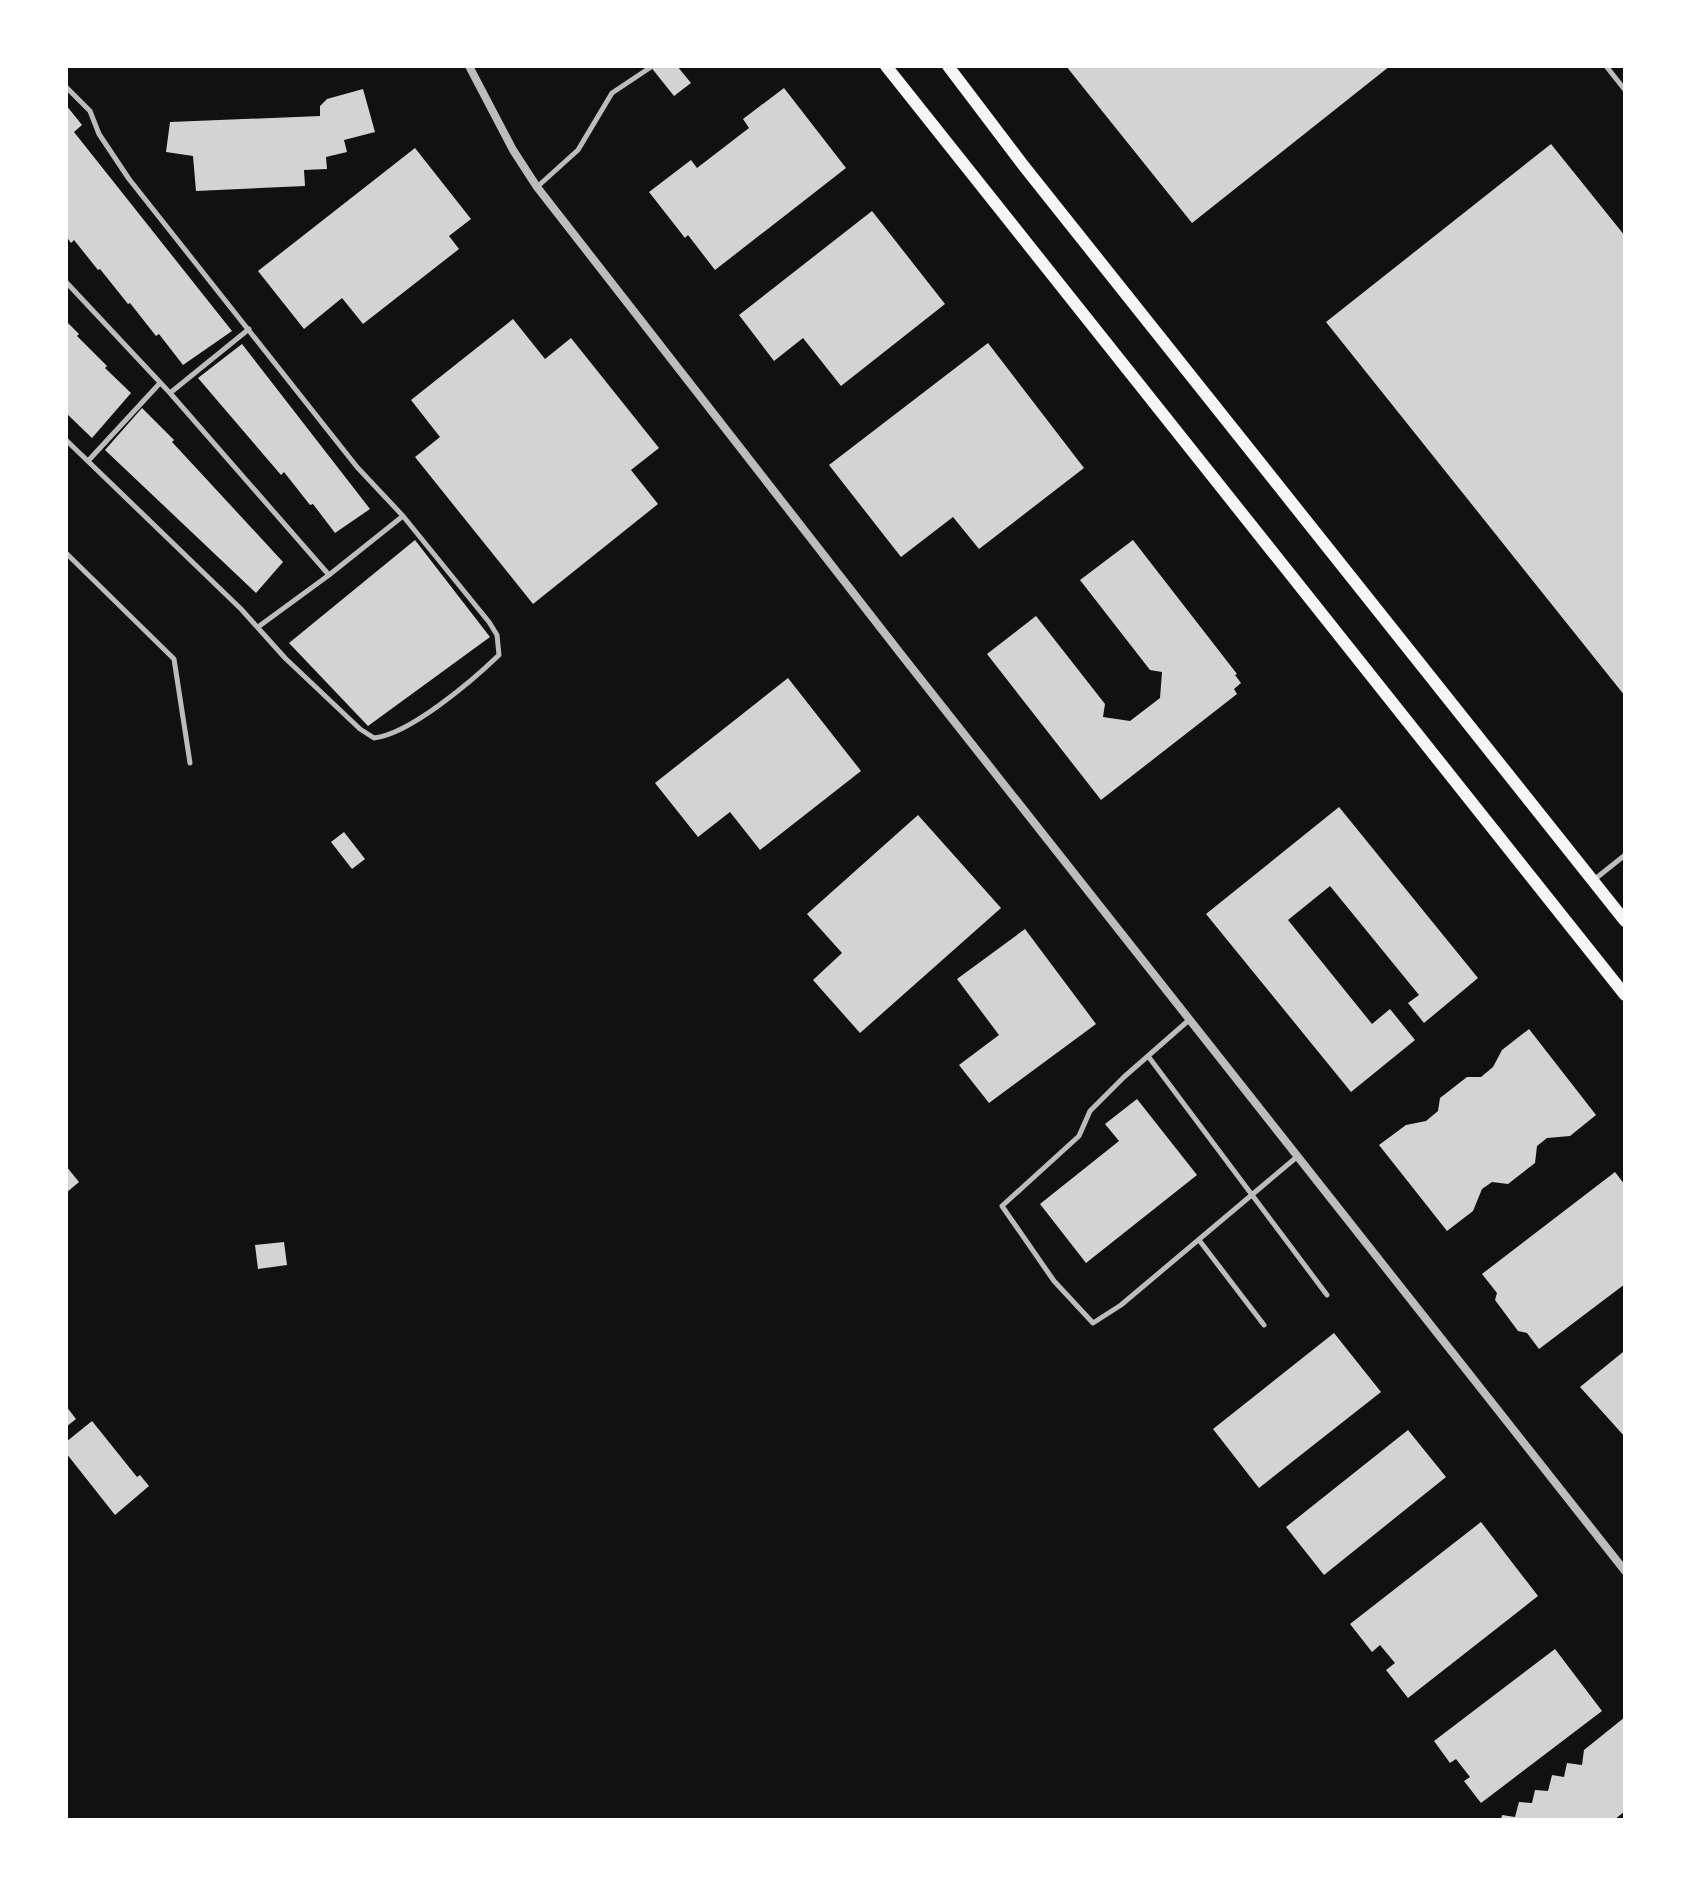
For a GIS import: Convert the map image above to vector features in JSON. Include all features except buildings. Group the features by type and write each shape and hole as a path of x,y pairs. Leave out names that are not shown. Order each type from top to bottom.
{"main road":[{"path":"886,66 1625,995"},
{"path":"948,66 1033,178 1625,921"}],"street":[{"path":"469,66 513,150 537,187 1625,1571"}],"lane":[{"path":"1606,66 1625,90"},
{"path":"537,187 578,150 612,93 651,67"},
{"path":"66,87 90,111 99,134 129,179 357,467 403,516 489,622 497,635 499,655 433,709 388,737 374,738 360,729 285,658 258,627 66,440"},
{"path":"66,282 170,393 329,575"},
{"path":"170,393 249,329"},
{"path":"88,461 160,383"},
{"path":"258,627 403,516"},
{"path":"66,553 174,659 190,763"},
{"path":"1593,881 1625,855"},
{"path":"1190,1019 1090,1111 1079,1136 1002,1206 1054,1281 1093,1323 1121,1305 1298,1156"},
{"path":"1148,1056 1327,1295"},
{"path":"1199,1240 1264,1325"}]}
